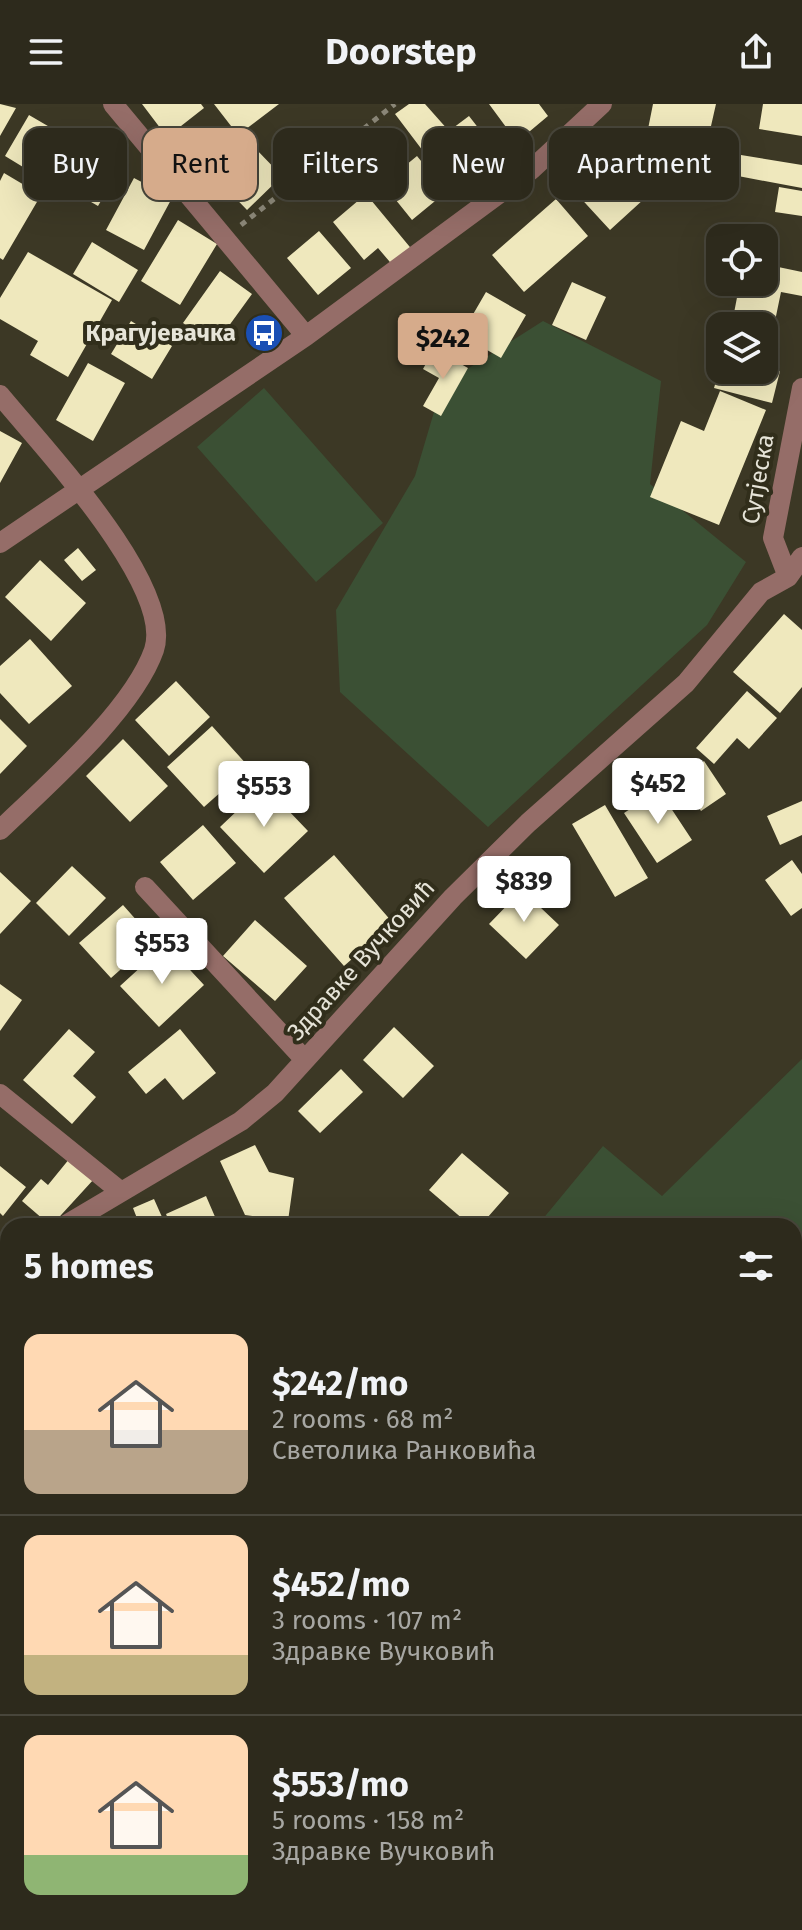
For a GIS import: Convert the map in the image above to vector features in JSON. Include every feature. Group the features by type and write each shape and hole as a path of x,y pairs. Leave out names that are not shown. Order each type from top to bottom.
{"street":[{"path":"113,104 306,336"},
{"path":"0,543 306,336 531,170 602,104"},
{"name":"Сутјеска","path":"788,577 773,538 802,388"},
{"path":"0,395 78,489 132,565 153,604 155,647 136,684 110,717 0,830"},
{"name":"Здравке Вучковић","path":"77,1218 241,1121 275,1093 453,897 539,813 686,683 761,592 788,577 802,557"},
{"path":"145,887 305,1060"},
{"path":"0,1094 120,1191"}],"path":[{"path":"224,238 395,104"}],"green space":[{"path":"543,321 661,381 650,484 746,562 707,625 488,827 340,692 336,610 415,476 442,385"},
{"path":"264,388 383,523 316,582 197,447"},
{"path":"802,1059 802,1218 544,1218 603,1146 662,1196"}],"building":[{"path":"0,104 16,108 0,136"},
{"path":"142,104 201,104 204,108 178,128 160,128"},
{"path":"214,104 279,104 247,128 233,128"},
{"path":"409,104 425,104 446,128 423,128 423,151 395,114"},
{"path":"489,104 539,104 548,116 533,129 507,128"},
{"path":"653,104 716,104 711,128 648,128"},
{"path":"763,104 802,104 802,136 759,129"},
{"path":"29,115 51,128 24,128 24,168 5,156"},
{"path":"469,116 478,128 453,128"},
{"path":"257,150 273,167 273,185 247,210 237,200 257,200"},
{"path":"741,155 802,165 802,188 739,176"},
{"path":"417,156 423,163 423,200 436,200 412,220 396,200 407,200 407,164"},
{"path":"4,173 24,185 24,200 38,200 3,260 0,258 0,181"},
{"path":"134,178 143,183 143,200 171,200 144,250 106,230 122,200 127,200 127,191"},
{"path":"779,187 802,191 802,216 775,212"},
{"path":"88,200 101,200 98,206"},
{"path":"359,200 371,200 414,252 395,268 378,248 364,260 333,222"},
{"path":"555,200 588,236 524,292 492,255"},
{"path":"582,200 643,200 610,230"},
{"path":"178,220 217,244 180,305 141,281"},
{"path":"319,231 351,268 318,295 287,258"},
{"path":"92,242 138,270 119,302 73,274"},
{"path":"28,252 112,300 68,377 30,355 38,341 0,319 0,298"},
{"path":"778,267 802,272 802,296 781,292 777,312 734,312 737,296 778,296"},
{"path":"220,271 252,294 215,345 183,323"},
{"path":"572,282 606,297 586,340 552,325"},
{"path":"486,292 526,315 501,358 461,335"},
{"path":"131,321 172,346 152,379 111,354"},
{"path":"434,349 468,368 441,416 423,406 439,378 423,369"},
{"path":"88,363 125,383 93,441 56,420"},
{"path":"715,384 777,384 772,403 714,388"},
{"path":"720,391 766,410 719,525 650,497 681,421 704,431"},
{"path":"0,431 22,443 0,483"},
{"path":"78,548 96,570 82,581 64,560"},
{"path":"40,560 86,603 51,641 5,597"},
{"path":"784,614 802,630 802,687 780,713 733,672"},
{"path":"30,639 72,686 29,724 0,693 0,666"},
{"path":"176,681 210,717 169,756 135,720"},
{"path":"747,691 777,718 749,749 737,738 714,764 696,748"},
{"path":"0,719 27,746 0,774"},
{"path":"212,726 249,767 204,807 167,767"},
{"path":"123,739 168,786 130,822 86,776"},
{"path":"704,761 726,794 701,811 679,778"},
{"path":"264,785 308,831 264,873 220,827"},
{"path":"659,790 692,840 657,863 624,813"},
{"path":"802,801 802,835 780,845 767,816"},
{"path":"605,805 648,878 615,897 572,824"},
{"path":"203,825 236,863 193,900 160,862"},
{"path":"334,855 393,923 344,966 284,898"},
{"path":"792,860 802,874 802,908 791,916 765,880"},
{"path":"72,866 106,898 69,936 36,903"},
{"path":"0,872 31,901 0,934"},
{"path":"522,890 559,925 526,959 489,924"},
{"path":"123,905 154,940 111,978 79,943"},
{"path":"255,920 307,966 275,1001 223,956"},
{"path":"166,944 204,985 159,1027 120,986"},
{"path":"0,984 22,1000 0,1031"},
{"path":"394,1027 434,1066 403,1098 363,1060"},
{"path":"69,1029 95,1052 73,1076 96,1097 72,1124 23,1080"},
{"path":"180,1029 216,1073 183,1100 165,1078 146,1094 128,1072"},
{"path":"341,1069 363,1092 320,1133 298,1111"},
{"path":"255,1145 269,1172 294,1178 288,1218 245,1215 220,1161"},
{"path":"462,1153 509,1193 487,1218 462,1218 429,1190"},
{"path":"70,1158 94,1179 58,1218 42,1218 22,1201 41,1179 48,1185"},
{"path":"0,1166 26,1187 3,1216 0,1213"},
{"path":"206,1196 216,1218 168,1218 166,1214"},
{"path":"154,1199 162,1218 137,1218 133,1208"}],"place":[{"name":"Крагујевачка","path":"264,333"}]}
